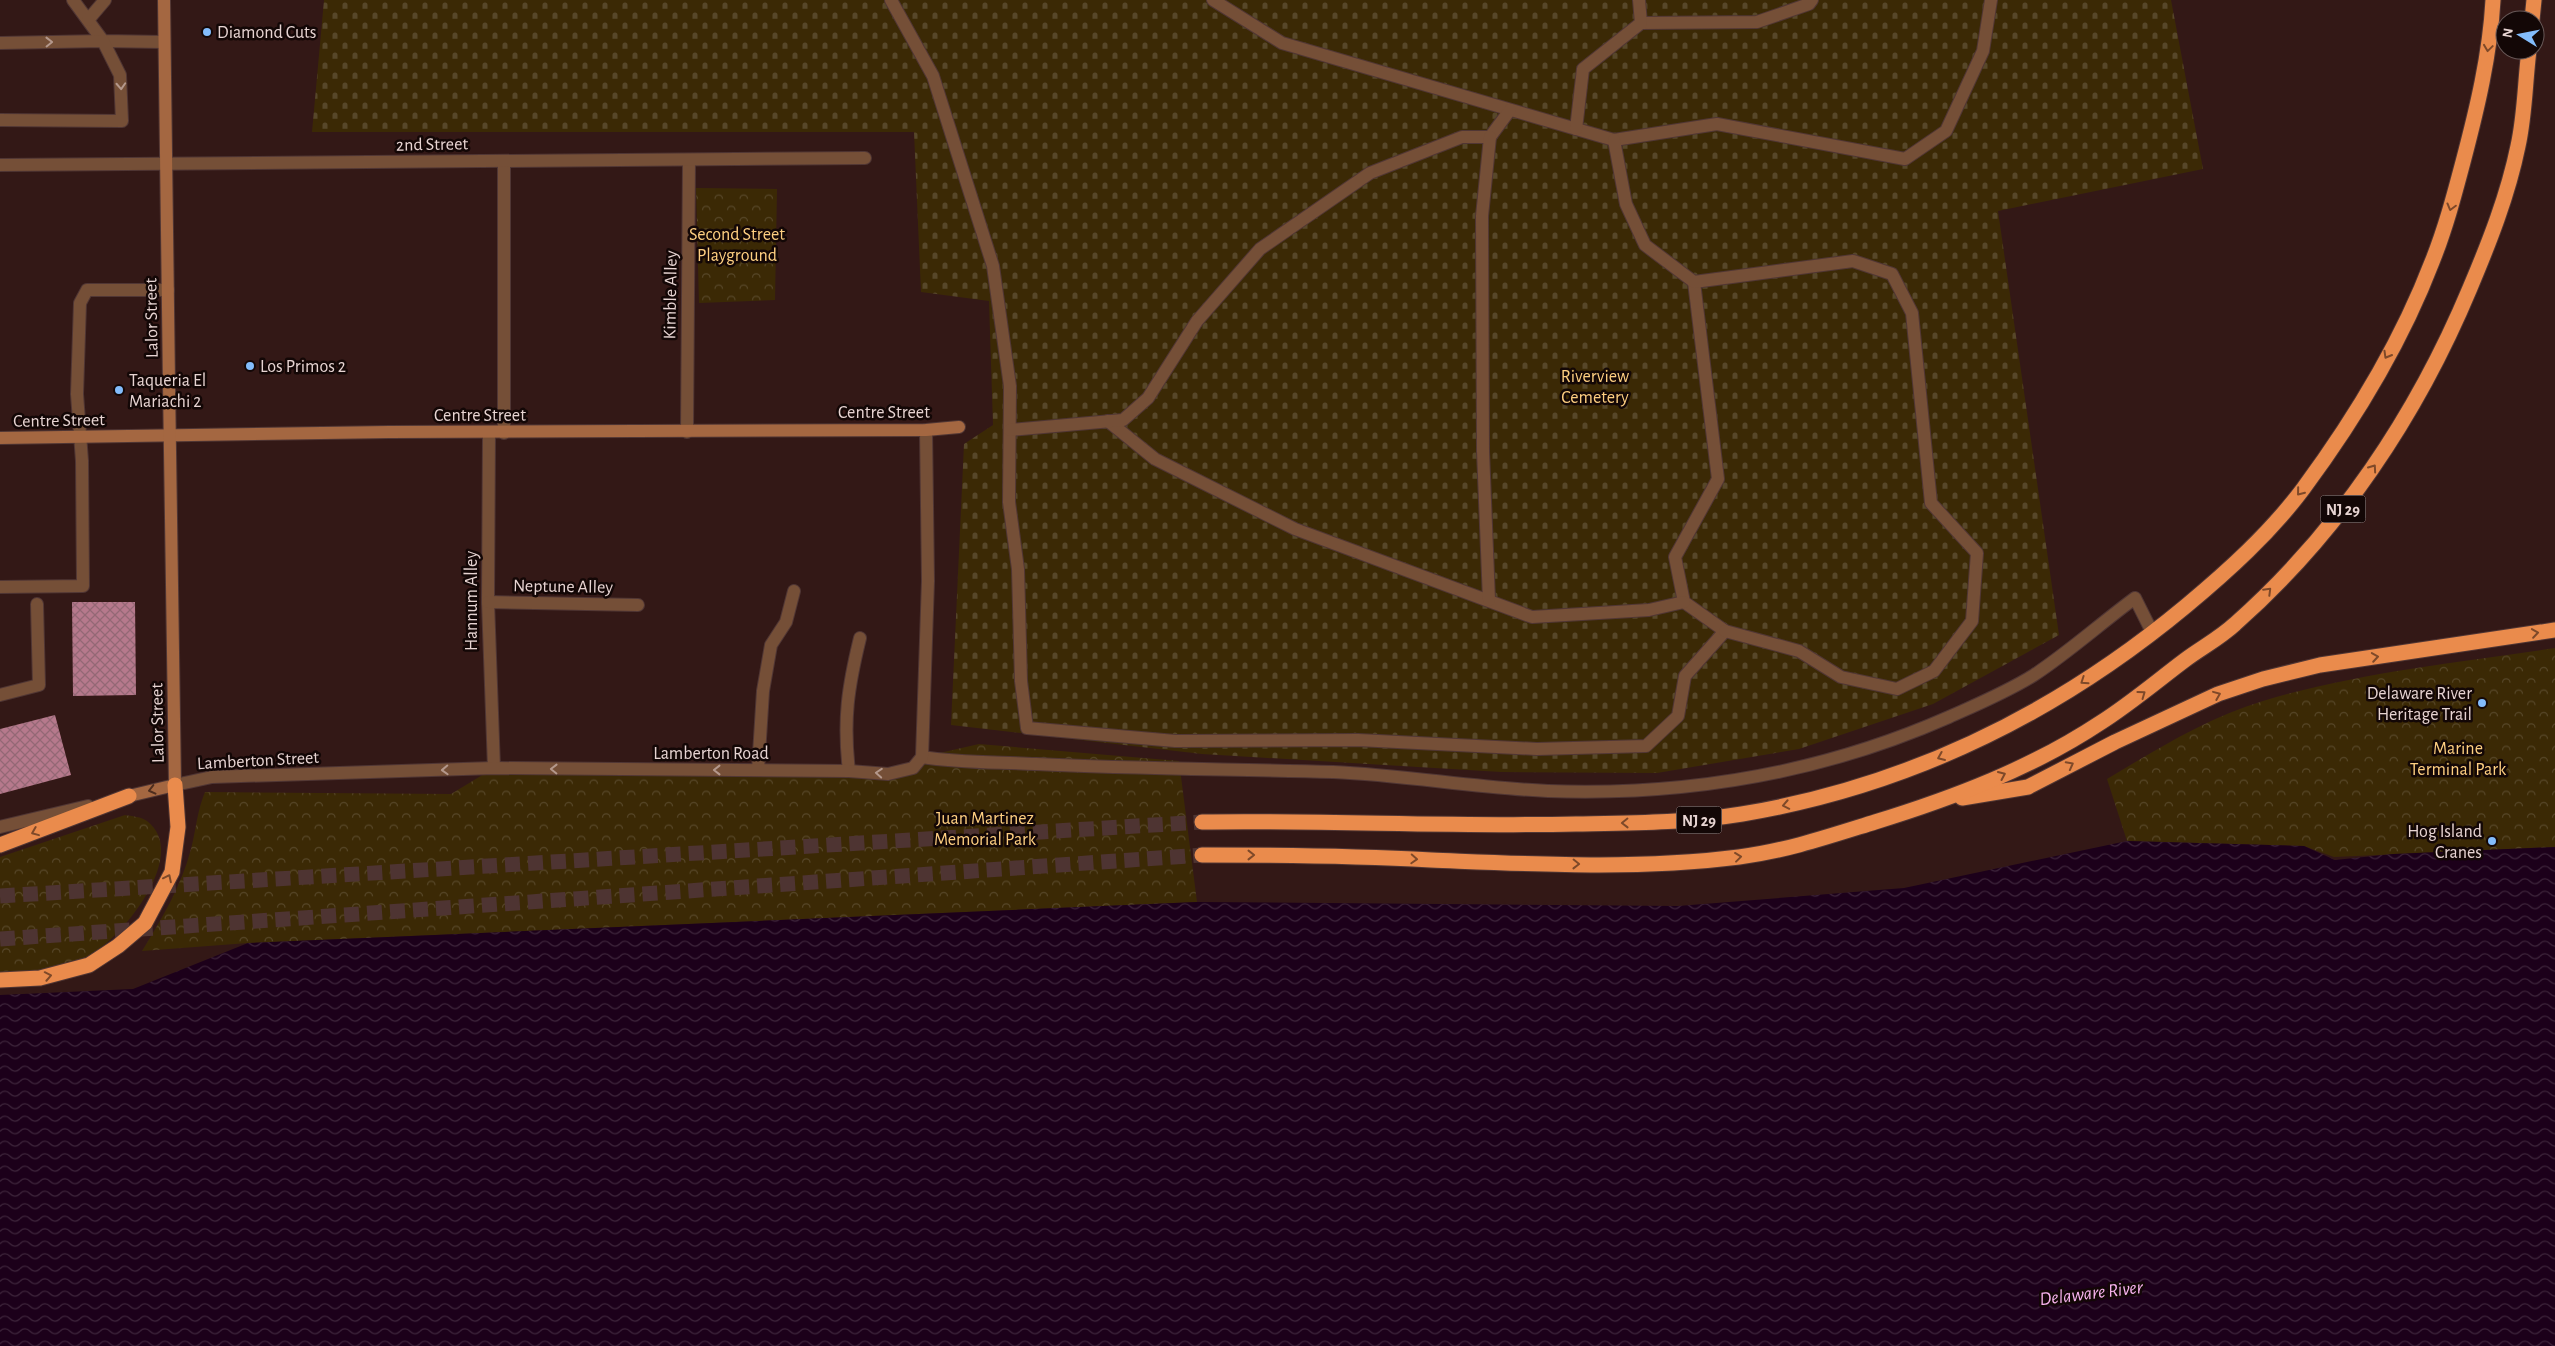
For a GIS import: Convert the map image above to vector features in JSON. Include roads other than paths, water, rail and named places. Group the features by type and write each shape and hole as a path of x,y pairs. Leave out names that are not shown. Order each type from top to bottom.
{"highway":[{"name":"NJ 29","path":"1202,822 1347,821 1493,826 1658,822 1751,812 1812,800 1919,766 2001,731 2073,688 2153,634 2237,562 2301,492 2347,426 2407,321 2432,263 2449,214 2485,69 2494,0"},
{"name":"NJ 29","path":"1202,855 1345,856 1628,865 1697,862 1744,856 1800,845 1941,802 2021,766 2097,725 2233,626 2299,559 2350,501 2419,396 2454,326 2482,260 2503,200 2519,144 2528,60"},
{"path":"1941,802 2028,787 2115,742 2210,698 2263,679 2320,665 2555,630"},
{"path":"0,980 40,978 89,965 118,946 145,923 172,872 178,827 175,785"},
{"path":"0,846 129,796"}],"street":[{"path":"0,120 122,121 120,75 103,41 73,0"},
{"path":"88,20 105,0"},
{"name":"Lalor Street","path":"164,0 164,164 168,290 175,785"},
{"path":"891,0 933,76 992,266 1010,386 1009,502 1018,569 1021,681 1028,728 1175,741 1358,740 1537,749 1646,746 1678,716 1685,676 1725,630"},
{"path":"1213,0 1282,43 1614,140 1717,124 1905,159 1946,131 1983,51 1991,0"},
{"path":"1639,0 1641,23"},
{"path":"1576,129 1582,69 1641,23 1757,22 1809,4 1812,0"},
{"path":"0,43 164,42"},
{"path":"1488,600 1482,451 1482,216 1490,137 1510,110"},
{"path":"1010,430 1124,420 1148,398 1197,321 1260,249 1370,173 1462,137 1490,137"},
{"path":"1614,140 1626,204 1645,245 1694,282 1853,261 1892,274 1912,312 1931,503 1977,552 1972,621 1934,671 1897,689 1841,677 1799,652 1725,630 1684,602 1676,557 1718,479 1694,282"},
{"name":"2nd Street","path":"0,165 865,158"},
{"name":"Kimble Alley","path":"687,432 689,160"},
{"path":"504,161 504,432"},
{"path":"0,587 83,586 81,438 77,394 80,303 86,290 168,290"},
{"path":"1108,421 1155,459 1295,529 1532,617 1649,610 1684,602"},
{"name":"Centre Street","path":"0,438 504,432 926,430 959,428"},
{"path":"926,430 928,581 922,757 962,761 1126,768 1363,774 1544,791 1627,792 1663,790 1714,784 1835,759 1932,724 1989,700 2034,674 2135,598 2153,634"},
{"name":"Hannum Alley","path":"489,433 488,602 494,768"},
{"path":"758,770 763,691 771,645 786,622 794,592"},
{"name":"Neptune Alley","path":"488,602 638,604"},
{"path":"0,695 38,685 37,604"},
{"path":"849,771 845,729 847,696 860,638"},
{"name":"Lamberton Road","path":"494,768 849,771 888,774 913,768 922,757"},
{"name":"Lamberton Street","path":"0,827 212,777 494,768"}],"water":[{"name":"Delaware River","path":"2127,841 2304,846 2335,860 2393,854 2555,847 2555,1346 0,1346 0,995 133,989 248,943 1197,902 1678,906 1904,888"}],"tunnel":[{"path":"0,896 1202,822"},
{"path":"0,939 1202,855"}],"place":[{"name":"Diamond Cuts","path":"207,32"},
{"name":"Los Primos 2","path":"250,366"},
{"name":"Taqueria El Mariachi 2","path":"119,390"},
{"name":"Delaware River Heritage Trail","path":"2482,703"},
{"name":"Hog Island Cranes","path":"2492,841"}],"park label":[{"name":"Second Street Playground","path":"737,244"},
{"name":"Riverview Cemetery","path":"1595,386"},
{"name":"Marine Terminal Park","path":"2458,758"},
{"name":"Juan Martinez Memorial Park","path":"985,828"}]}
